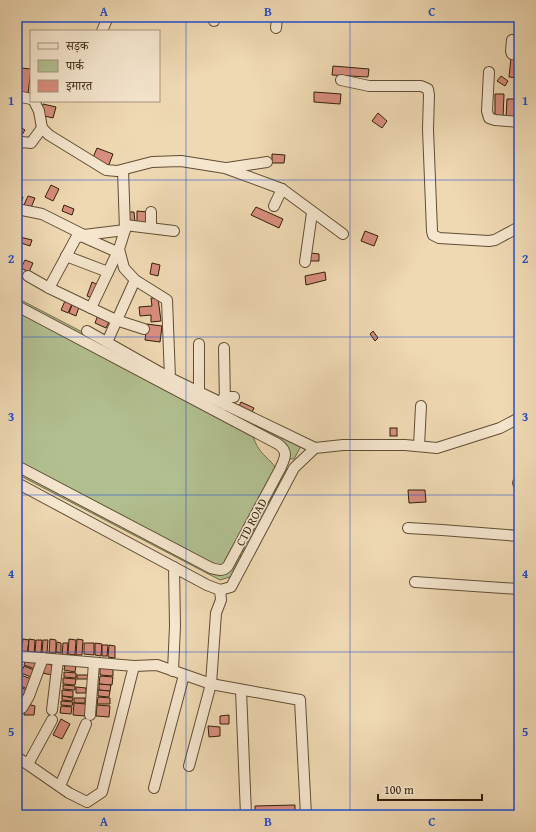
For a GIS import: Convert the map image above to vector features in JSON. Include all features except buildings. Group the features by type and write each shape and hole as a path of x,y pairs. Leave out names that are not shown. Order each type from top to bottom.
{"street":[{"path":"102,30 108,17"},
{"path":"276,28 277,17"},
{"path":"512,40 510,51 512,54 519,55"},
{"path":"489,72 487,110 489,118 519,122"},
{"path":"341,80 368,86 421,86 428,89 433,235 439,238 489,241 495,240 519,227"},
{"path":"17,96 30,100"},
{"path":"34,102 39,112 42,128 106,170 123,170 152,162 181,161 225,168 282,189 312,213 343,234"},
{"path":"17,146 22,142 31,143 42,128"},
{"path":"225,168 267,162"},
{"path":"90,308 118,250 125,227 123,170"},
{"path":"274,206 282,189"},
{"path":"17,209 42,214 83,235 118,250 124,268 135,280 167,300 170,378"},
{"path":"151,212 151,228"},
{"path":"305,262 312,213"},
{"path":"49,288 76,238 83,235 125,227 174,231"},
{"path":"66,256 108,272"},
{"path":"28,276 49,288 116,320 144,329"},
{"path":"108,342 116,320 135,280"},
{"path":"17,306 285,449 285,462 228,566 223,570 211,568 17,466"},
{"path":"87,331 170,378 199,391 228,400 316,448 343,445 406,445 437,448 500,428 519,418"},
{"path":"198,344 199,391"},
{"path":"224,348 228,400"},
{"path":"419,446 421,406"},
{"name":"CTD ROAD","path":"220,590 231,587 294,468 316,448"},
{"path":"17,483 220,590 221,600 216,613 211,684 188,766"},
{"path":"408,528 519,536"},
{"path":"173,671 175,626 174,567"},
{"path":"415,582 519,589"},
{"path":"17,656 134,666 157,665 211,684 300,700 306,815"},
{"path":"22,708 29,696 42,658"},
{"path":"28,764 52,715 58,660"},
{"path":"60,786 88,720 94,663"},
{"path":"17,757 69,793 87,802 102,792 134,666"},
{"path":"154,788 184,675"},
{"path":"241,690 246,815"}],"green space":[{"path":"17,298 301,446 294,459 289,459 288,452 17,303"},
{"path":"17,309 117,365 146,378 252,434 261,452 273,464 276,470 221,569 17,463"},
{"path":"285,466 287,471 245,552 241,551 241,560 233,576 220,580 17,474 17,467 221,572"}]}
